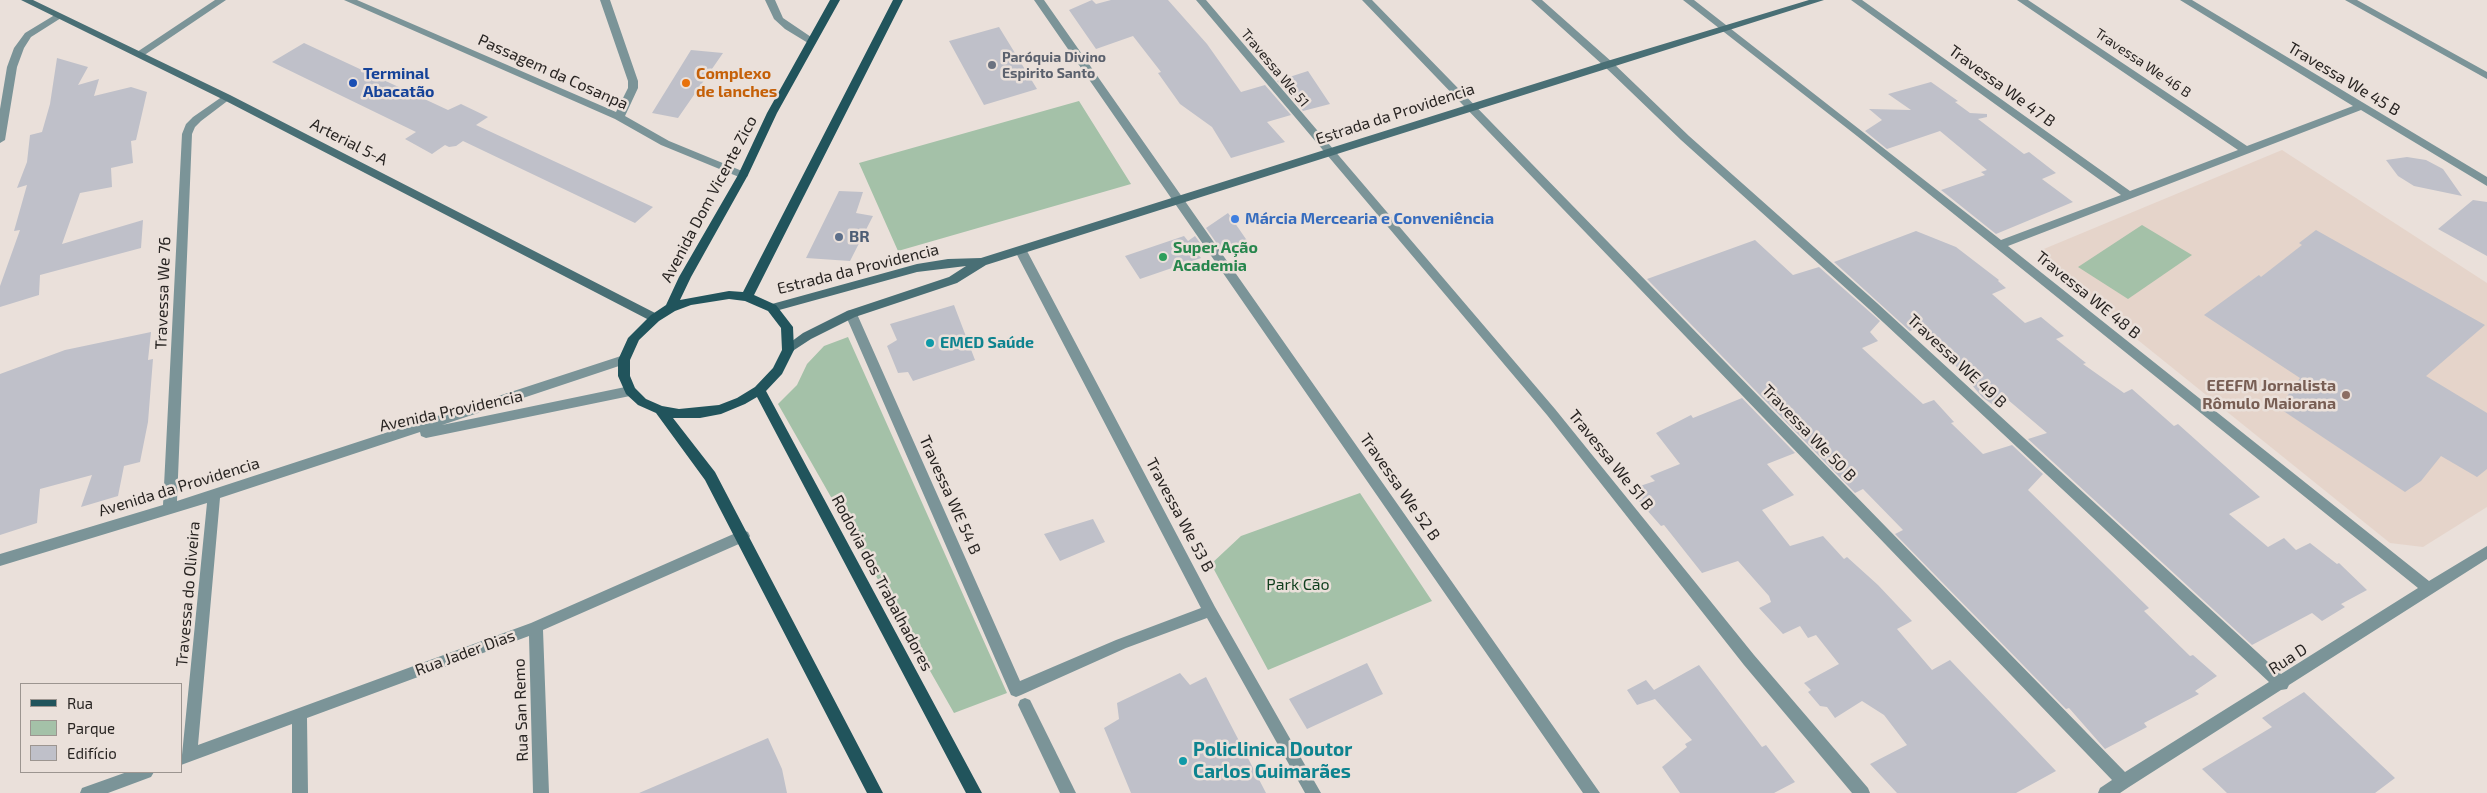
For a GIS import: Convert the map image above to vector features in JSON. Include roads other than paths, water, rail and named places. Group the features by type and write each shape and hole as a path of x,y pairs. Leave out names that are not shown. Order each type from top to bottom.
{"main road":[{"name":"Arterial 5-A","path":"26,0 226,97 655,318"},
{"name":"Avenida Dom Vicente Zico","path":"671,308 685,277 743,175 772,113 835,0"},
{"path":"747,297 898,0"},
{"name":"Estrada da Providencia","path":"772,308 917,268 948,263 982,262 1021,251 1608,64 1819,0"},
{"name":"Estrada da Providencia","path":"788,350 807,336 851,314 953,280 982,262"},
{"path":"710,296 747,297 772,308 787,327 788,350 778,371 759,390 721,409 679,414 660,410 642,402 630,391 624,376 624,360 634,338 655,318 671,308 710,296"},
{"name":"Rodovia dos Trabalhadores","path":"759,390 974,793"},
{"path":"660,410 710,476 743,536 875,793"}],"street":[{"path":"140,54 221,0"},
{"name":"Passagem da Cosanpa","path":"349,0 619,116 665,143 743,175"},
{"path":"605,0 633,81 632,88 619,116"},
{"path":"770,0 779,19 788,28 811,41"},
{"name":"Travessa We 52 B","path":"1039,0 1592,793"},
{"name":"Travessa We 51","path":"1201,0 1328,153"},
{"name":"Travessa We 50 B","path":"1367,0 2124,782"},
{"name":"Travessa WE 49 B","path":"1536,0 1608,64 1685,138 1874,306 2282,684"},
{"name":"Travessa WE 48 B","path":"1688,0 1999,244 2429,589"},
{"name":"Travessa We 47 B","path":"1856,0 2130,196"},
{"name":"Travessa We 46 B","path":"2022,0 2247,150"},
{"name":"Travessa We 45 B","path":"2186,0 2360,107 2487,182"},
{"path":"2350,0 2487,76"},
{"path":"0,140 12,67 20,48 28,35 58,16"},
{"name":"Travessa We 76","path":"170,508 187,134 190,126 226,97"},
{"path":"1999,244 2130,196 2360,107"},
{"name":"Travessa We 51 B","path":"1328,153 1551,412 1748,660 1862,793"},
{"name":"Travessa We 53 B","path":"1021,251 1210,611 1313,793"},
{"name":"Travessa WE 54 B","path":"851,314 1016,690 1121,644 1210,611"},
{"name":"Avenida Providencia","path":"367,445 624,360"},
{"name":"Avenida Providencia","path":"367,445 630,391"},
{"name":"Avenida da Providencia","path":"0,560 214,495 367,445"},
{"name":"Travessa do Oliveira","path":"185,757 214,495"},
{"name":"Rua Jader Dias","path":"185,757 536,627 743,536"},
{"name":"Rua D","path":"2106,793 2282,684 2487,552"},
{"name":"Rua San Remo","path":"536,627 541,793"},
{"path":"1024,705 1068,793"},
{"path":"299,715 300,793"},
{"path":"88,793 143,773"}],"place":[{"name":"Paróquia Divino Espirito Santo","path":"992,65"},
{"name":"Terminal Abacatão","path":"353,83"},
{"name":"Complexo de lanches","path":"686,83"},
{"name":"Márcia Mercearia e Conveniência","path":"1235,219"},
{"name":"BR","path":"839,237"},
{"name":"Super Ação Academia","path":"1163,257"},
{"name":"EMED Saúde","path":"930,343"},
{"name":"EEEFM Jornalista Rômulo Maiorana","path":"2346,395"},
{"name":"Policlinica Doutor Carlos Guimarães","path":"1183,761"}],"park label":[{"name":"Park Cão","path":"1298,585"}]}
